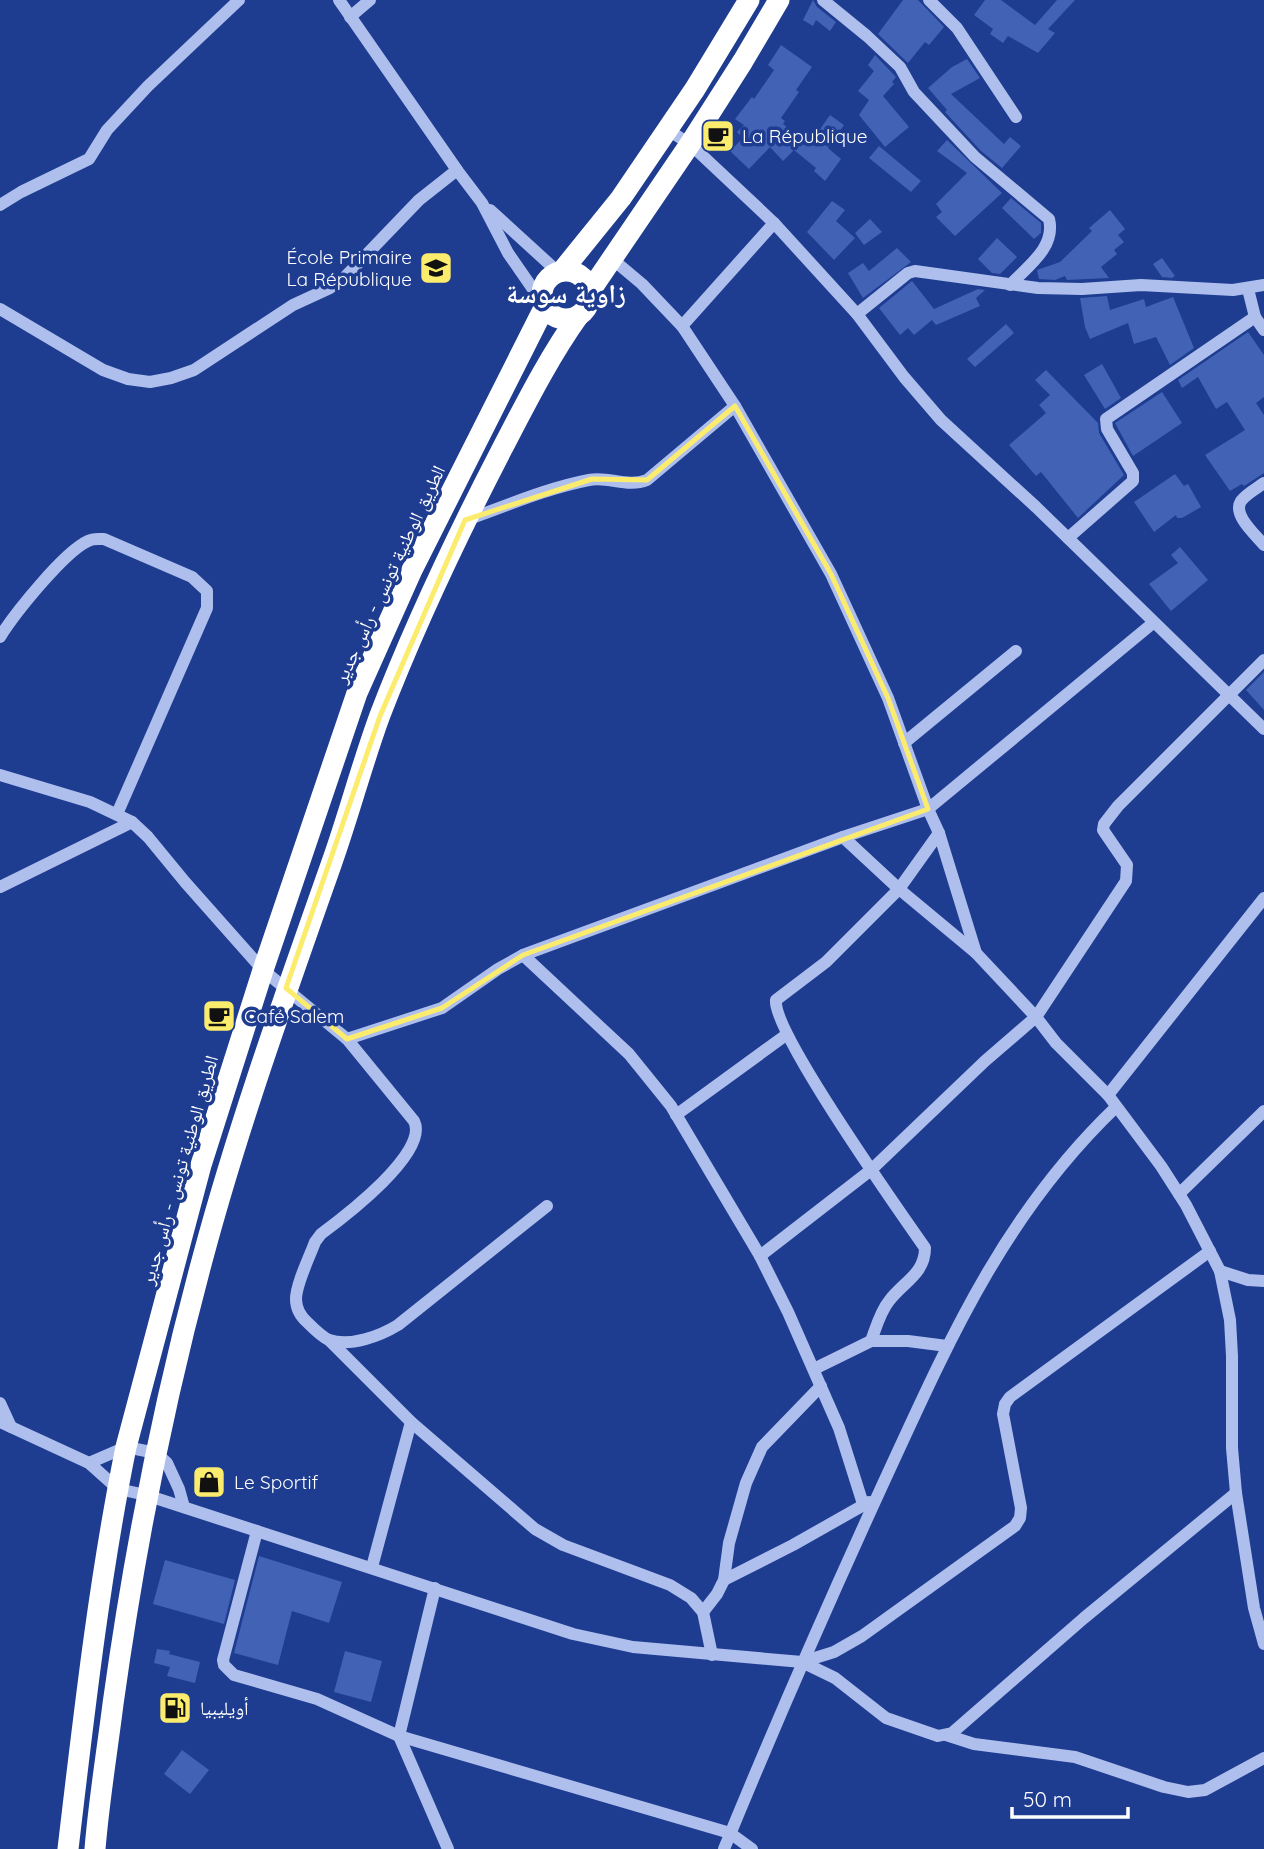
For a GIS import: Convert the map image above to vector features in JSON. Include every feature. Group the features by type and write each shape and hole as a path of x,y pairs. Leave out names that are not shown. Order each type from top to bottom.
{"highway":[{"path":"579,315 564,319 557,317 545,305 544,285 560,272 621,198 668,130 749,0"},
{"path":"95,1849 121,1648 146,1495 167,1397 203,1257 243,1121 380,716 426,602 465,520 554,353 588,304 590,291 611,258 690,144 779,0"},
{"path":"560,272 570,271 583,278 590,291"},
{"name":"الطريق الوطنية تونس - رأس جدير","path":"68,1849 97,1614 117,1489 201,1165 263,970 358,693 412,570 545,305"}],"street":[{"path":"0,205 89,159 107,130 148,86 239,0"},
{"path":"339,0 482,203 508,253 545,305"},
{"path":"350,18 370,0"},
{"path":"823,0 900,67 914,92 975,157 1049,219 1051,230 1044,249 1010,285"},
{"path":"929,0 957,28 1016,117"},
{"path":"668,130 690,144 774,223 857,314 904,377 941,420 1068,538 1264,729"},
{"path":"0,309 68,346 103,370 128,379 150,382 171,378 194,370 293,305 330,288 345,277 419,200 457,170"},
{"path":"482,203 560,272"},
{"path":"682,326 774,223"},
{"path":"611,258 642,284 682,326 735,407 831,574 888,698 939,832 976,953"},
{"path":"857,314 908,273 915,271 1010,285 1082,289 1141,285 1248,289 1264,285"},
{"path":"1248,289 1255,317 1264,330"},
{"path":"1068,538 1133,481 1133,473 1107,429 1106,419 1255,317"},
{"path":"465,520 557,488 592,479 638,484 647,480 735,407"},
{"path":"1264,483 1241,502 1239,508 1241,516 1264,545"},
{"path":"0,637 28,600 73,550 92,539 104,539 192,577 207,591 207,608 117,814"},
{"path":"346,1039 442,1008 523,955 843,837 928,809 1153,623"},
{"path":"904,744 1016,651"},
{"path":"760,1256 871,1170 985,1061 1036,1017 1126,881 1127,865 1102,830 1104,824 1264,660"},
{"path":"0,775 50,789 132,822 148,836 263,970 346,1039 414,1121 417,1133 413,1145 381,1184 315,1242 296,1300 302,1318 329,1340 411,1422 535,1529 563,1545 670,1585 691,1598 703,1612 712,1655"},
{"path":"0,887 132,822"},
{"path":"871,1341 889,1300 921,1269 925,1248 871,1170 786,1035 776,1000 826,962 899,889 939,832"},
{"path":"843,837 899,889 976,953 1036,1017 1056,1043 1108,1095 1161,1166 1210,1251 1220,1272 1230,1320 1232,1448 1236,1493 1254,1608 1264,1644"},
{"path":"1108,1095 1264,898"},
{"path":"523,955 629,1054 676,1115 760,1256 839,1428 863,1504"},
{"path":"676,1115 786,1035"},
{"path":"724,1849 802,1662 947,1346 978,1286 1045,1185 1088,1134 1116,1107"},
{"path":"1179,1194 1264,1111"},
{"path":"329,1340 373,1337 398,1325 547,1206"},
{"path":"802,1662 834,1652 855,1641 1015,1527 1021,1508 1003,1414 1005,1404 1021,1389 1210,1251"},
{"path":"1220,1272 1248,1280 1264,1281"},
{"path":"814,1369 871,1341 908,1341 947,1346"},
{"path":"703,1612 724,1580 729,1543 746,1483 762,1447 821,1385"},
{"path":"0,1403 5,1424 89,1463 117,1489 184,1507 573,1634 633,1647 802,1662 835,1678 886,1718 901,1725 974,1744 1075,1757 1164,1787 1188,1792 1205,1790 1264,1758"},
{"path":"372,1567 411,1422"},
{"path":"89,1463 126,1447 156,1453 167,1463 184,1507"},
{"path":"946,1735 1236,1493"},
{"path":"724,1580 877,1498"},
{"path":"257,1531 223,1660 224,1665 241,1678 317,1699 399,1736 730,1833 752,1849"},
{"path":"435,1588 399,1736 448,1849"}],"highlighted area":[{"path":"735,406 831,574 888,698 928,809 523,955 442,1008 347,1039 286,988 380,716 465,520 592,479 647,480"}],"building":[{"path":"813,0 817,7 836,22 830,31 816,20 813,26 803,20"},
{"path":"903,0 918,0 944,27 929,45 925,42 908,63 878,34"},
{"path":"985,0 1001,0 1035,25 1057,0 1075,0 1048,29 1055,33 1038,53 1008,36 1003,43 990,34 993,29 974,15"},
{"path":"781,45 812,67 781,118 785,121 783,124 809,145 830,115 844,125 828,148 841,159 825,181 814,171 816,168 794,150 783,161 770,147 749,169 730,151 743,138 737,132 744,125 735,119 752,97 754,99 774,70 768,65"},
{"path":"875,55 896,77 892,82 894,84 883,96 909,127 885,147 859,115 869,100 858,91 874,71 868,65"},
{"path":"967,59 980,78 951,94 1004,144 1010,137 1021,146 1002,168 981,151 945,112 947,110 928,88 952,67"},
{"path":"947,140 1002,193 955,236 936,217 942,212 936,204 967,173 937,151"},
{"path":"879,146 921,181 911,192 869,158"},
{"path":"1011,198 1041,223 1041,233 1034,239 1002,208"},
{"path":"832,201 845,210 836,221 855,238 834,260 807,232"},
{"path":"1110,210 1125,229 1118,235 1124,242 1114,250 1117,254 1101,267 1109,278 1067,280 1065,276 1055,280 1039,279 1037,270 1060,262 1092,231 1089,228"},
{"path":"870,219 882,232 864,245 855,233"},
{"path":"997,238 1017,257 1000,274 992,273 978,259"},
{"path":"897,248 911,262 863,298 848,273 863,263 869,271"},
{"path":"1162,258 1175,276 1172,278 1162,277 1153,264"},
{"path":"912,281 934,309 978,289 985,290 976,298 980,306 936,325 932,320 914,335 908,328 900,335 879,308"},
{"path":"1107,296 1110,310 1144,299 1146,307 1173,297 1194,348 1170,365 1156,337 1134,344 1128,323 1090,339 1080,298"},
{"path":"1006,324 1014,333 975,367 967,359"},
{"path":"1248,332 1264,355 1264,397 1256,403 1264,415 1264,473 1244,486 1242,484 1230,491 1205,455 1245,430 1227,402 1216,409 1198,377 1182,388 1178,380"},
{"path":"1102,364 1121,398 1105,409 1084,375"},
{"path":"1046,370 1098,423 1099,433 1124,475 1078,518 1041,472 1036,476 1009,445 1046,413 1039,405 1050,395 1035,380"},
{"path":"1162,392 1182,423 1133,456 1115,423"},
{"path":"1175,474 1184,486 1188,484 1201,507 1182,518 1177,518 1176,515 1154,532 1134,502"},
{"path":"1180,547 1208,580 1171,611 1149,584 1178,563 1171,555"},
{"path":"1264,672 1264,710 1246,690"},
{"path":"259,1556 342,1582 329,1623 292,1611 278,1665 234,1653"},
{"path":"165,1560 235,1580 224,1624 153,1604"},
{"path":"157,1649 200,1662 195,1683 167,1676 170,1667 154,1663"},
{"path":"345,1651 382,1661 371,1702 334,1692"},
{"path":"182,1750 209,1770 190,1794 164,1774"}],"place":[{"name":"La République","path":"718,136"},
{"name":"École Primaire La République","path":"436,268"},
{"name":"Café Salem","path":"219,1016"},
{"name":"Le Sportif","path":"209,1482"},
{"name":"أويليبيا","path":"175,1708"}],"district":[{"name":"زاوية سوسة","path":"566,293"}]}
